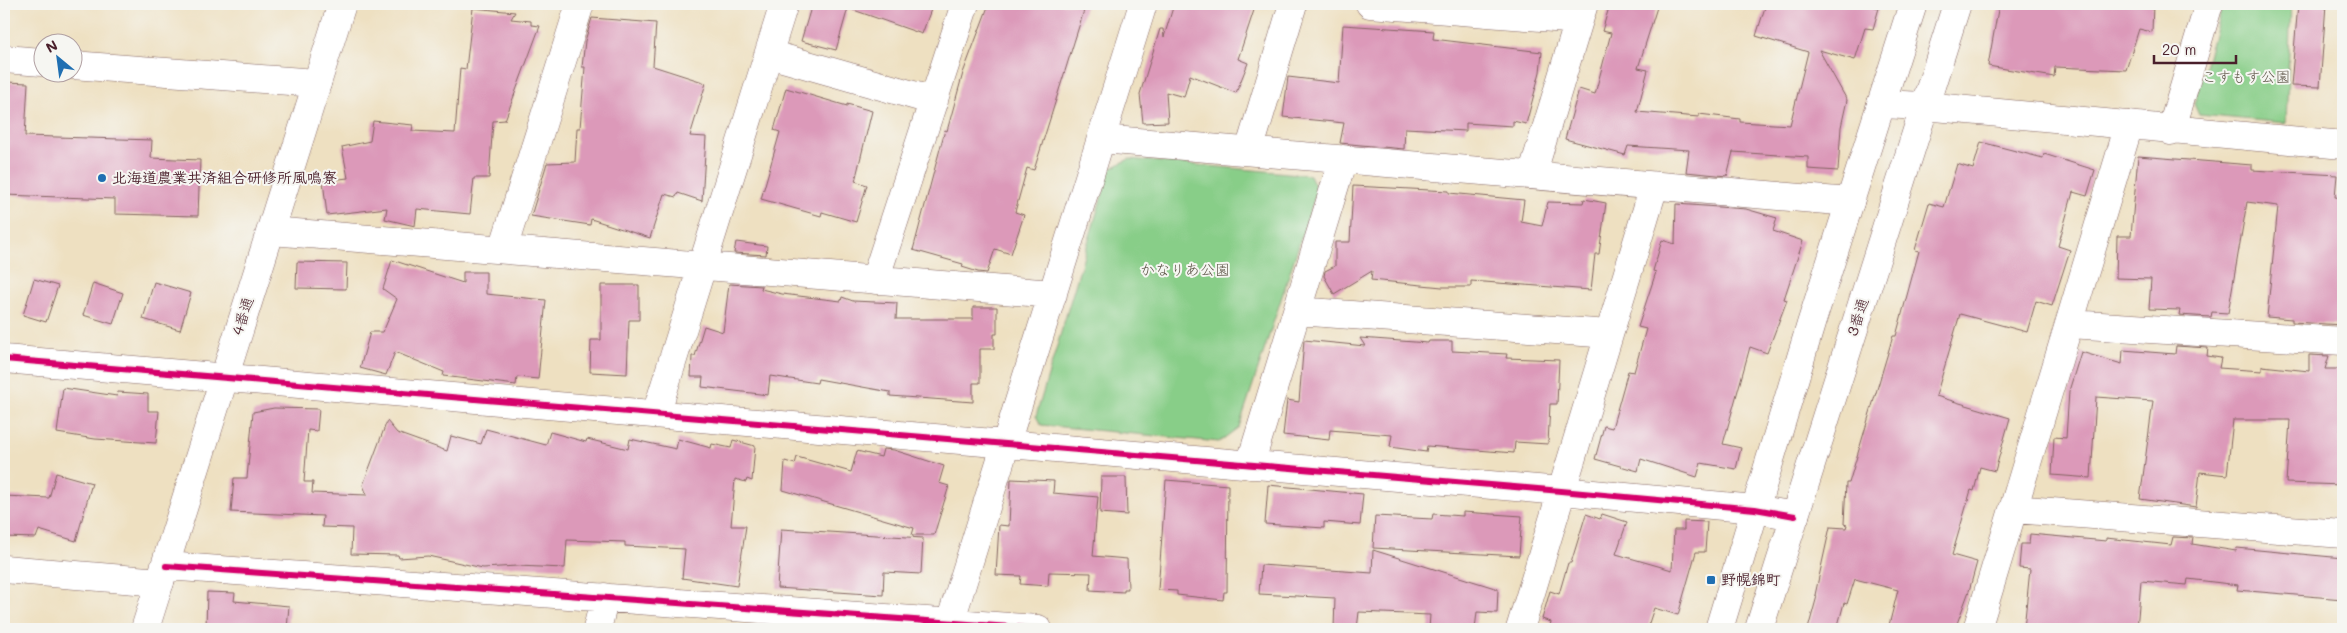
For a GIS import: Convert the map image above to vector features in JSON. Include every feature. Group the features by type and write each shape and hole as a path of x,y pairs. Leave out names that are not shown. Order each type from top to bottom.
{"street":[{"name":"4番通","path":"145,629 342,4"},
{"path":"503,250 580,4"},
{"path":"656,414 784,4"},
{"path":"875,280 965,4"},
{"path":"949,626 1143,4"},
{"path":"1249,151 1293,4"},
{"path":"1370,4 1582,12 1532,175"},
{"path":"1718,629 1913,4"},
{"name":"3番通","path":"1759,629 1957,4"},
{"path":"2171,130 2209,4"},
{"path":"769,54 934,101"},
{"path":"4,59 32,61"},
{"path":"82,65 317,83"},
{"path":"1881,104 1924,106 2343,145"},
{"path":"1977,629 2129,125"},
{"path":"1101,139 1850,202"},
{"path":"1250,465 1343,159"},
{"path":"1520,629 1654,186"},
{"path":"271,230 1053,294"},
{"path":"1297,311 1609,334"},
{"path":"2069,324 2343,340"},
{"path":"4,359 1561,492 1755,510 1795,516"},
{"path":"2013,509 2343,534"},
{"path":"4,569 163,574 606,597 949,626 1038,629"},
{"path":"597,629 606,597"}],"green space":[{"name":"こすもす公園","path":"2223,4 2291,4 2286,123 2199,115 2194,104"},
{"name":"かなりあ公園","path":"1129,159 1310,175 1317,190 1239,427 1219,442 1041,425 1036,416 1110,169"}],"building":[{"path":"812,4 933,4 922,34 848,8 836,50 801,41"},
{"path":"989,4 1086,4 1034,170 1027,168 1015,212 1024,215 1011,254 995,249 987,273 978,272 962,267 963,264 913,250 945,130 947,131 963,73"},
{"path":"1174,4 1256,4 1238,59 1248,63 1236,93 1190,75 1184,97 1166,92 1168,122 1143,123 1140,94 1160,29 1163,29 1164,37"},
{"path":"1610,4 1658,4 1638,68 1648,70 1637,112 1699,117 1699,114 1740,119 1740,122 1790,125 1808,52 1756,36 1766,4 1865,4 1879,8 1873,29 1865,28 1855,60 1819,50 1847,100 1841,127 1838,171 1808,169 1808,157 1733,152 1727,176 1686,172 1689,150 1628,146 1625,155 1565,139 1579,89 1595,94 1611,33 1602,31"},
{"path":"1999,4 2153,4 2152,32 2139,29 2126,70 2055,67 2054,77 1988,66"},
{"path":"2298,4 2326,4 2320,87 2291,86"},
{"path":"473,8 515,12 511,19 531,21 531,25 540,26 505,120 493,121 489,178 474,178 470,214 417,209 415,226 385,219 387,208 327,215 323,181 348,178 342,147 370,141 373,121 413,125 412,131 455,133 460,68 466,69"},
{"path":"592,18 656,23 653,66 706,83 690,136 706,137 702,201 678,193 676,197 664,194 650,238 591,219 590,225 531,216 547,163 575,162 577,128 580,128 585,67 582,67 585,41"},
{"path":"1343,25 1434,31 1433,39 1542,52 1540,72 1526,124 1513,121 1513,126 1466,123 1466,131 1405,128 1404,149 1340,143 1344,123 1283,117 1288,77 1339,83"},
{"name":"北海道農業共済組合研修所風鳴寮","path":"6,82 28,83 25,136 152,140 151,158 200,160 198,216 115,214 115,199 4,195"},
{"path":"786,88 847,106 847,104 872,111 855,181 867,185 856,222 822,212 821,216 761,199 780,132 774,130"},
{"path":"1981,142 2043,158 2044,154 2095,170 2087,196 2073,192 2058,246 2070,250 2052,306 2036,301 2027,332 1960,314 1936,396 2010,418 1995,471 1980,467 1974,491 1971,490 1952,555 1977,562 1969,591 1955,629 1888,629 1898,590 1855,579 1847,604 1844,603 1837,629 1808,629 1817,596 1815,595 1830,527 1846,528 1847,525 1844,524 1846,483 1849,483 1893,336 1896,336 1919,251 1915,250 1929,203 1944,207 1957,164 1973,169"},
{"path":"2138,156 2252,165 2252,170 2337,175 2335,197 2343,198 2343,325 2292,322 2292,319 2267,317 2278,206 2247,202 2228,313 2212,312 2211,317 2179,315 2180,310 2149,309 2151,279 2116,278 2117,236 2131,236"},
{"path":"1353,186 1449,191 1449,193 1524,200 1521,222 1542,226 1548,202 1583,203 1584,199 1606,203 1599,254 1595,254 1591,290 1471,281 1471,287 1442,287 1371,280 1372,271 1334,294 1324,276 1325,271 1335,266 1335,242 1350,242"},
{"path":"1676,204 1746,209 1777,218 1773,231 1803,241 1784,299 1787,300 1767,353 1750,347 1723,444 1741,448 1736,469 1701,463 1697,477 1641,459 1638,471 1595,459 1604,426 1612,428 1628,371 1634,372 1646,329 1638,327 1656,272 1653,271 1662,240 1675,244"},
{"path":"736,242 767,246 766,255 734,253"},
{"path":"392,260 463,283 463,272 486,272 486,294 546,300 538,379 517,377 516,385 443,376 444,372 395,352 386,375 360,368 370,332 383,332 397,299 383,289"},
{"path":"297,262 347,263 346,289 296,288"},
{"path":"34,279 58,286 46,322 23,315"},
{"path":"154,282 191,293 180,330 143,319"},
{"path":"93,283 123,293 113,324 83,315"},
{"path":"729,284 762,286 761,289 782,294 841,301 842,297 853,301 897,303 896,319 973,319 973,307 997,307 997,334 994,334 994,349 980,349 980,383 973,383 973,402 890,396 890,392 818,379 817,383 770,376 768,395 702,387 703,377 691,377 692,356 695,356 704,326 723,332"},
{"path":"601,285 639,285 639,320 629,320 627,374 590,372 591,340 601,340"},
{"path":"1360,338 1428,343 1429,341 1452,341 1452,351 1507,354 1506,358 1559,360 1557,404 1550,404 1548,444 1515,442 1514,453 1427,446 1426,452 1390,447 1392,435 1330,430 1329,440 1283,435 1287,400 1299,402 1304,340 1365,346"},
{"path":"2176,346 2208,348 2207,356 2221,358 2219,368 2262,371 2262,366 2309,371 2309,355 2329,356 2325,369 2342,369 2340,445 2343,446 2343,485 2286,483 2290,420 2233,420 2227,475 2200,472 2196,507 2140,499 2153,401 2096,397 2091,478 2052,475 2054,437 2066,438 2069,391 2081,352 2122,364 2123,350 2175,354"},
{"path":"63,388 117,396 118,392 148,394 148,411 159,411 156,443 95,439 57,433"},
{"path":"274,408 319,409 317,431 308,430 304,482 313,482 312,493 367,495 363,485 387,421 397,433 447,451 451,436 481,444 486,429 546,445 550,432 586,442 587,439 628,449 630,439 676,449 678,439 711,448 712,444 731,448 733,440 755,446 752,481 747,479 746,482 735,479 731,526 746,526 737,586 682,578 685,549 625,546 625,542 567,540 565,568 517,566 483,568 428,556 399,558 398,555 351,554 352,528 322,527 323,516 231,512 234,478 247,478 253,412"},
{"path":"883,449 894,450 944,466 939,483 949,486 934,535 912,535 914,528 783,490 785,461 795,464 797,457 851,472 857,451 881,457"},
{"path":"56,473 92,483 76,541 39,530 36,538 4,537 4,496 49,498"},
{"path":"1101,477 1126,477 1127,515 1100,513"},
{"path":"1011,479 1054,481 1053,493 1098,497 1093,556 1127,559 1128,589 1124,589 1124,592 1090,590 1091,573 1049,572 1048,586 1020,584 1021,576 996,575 999,525 1009,526"},
{"path":"1166,480 1228,485 1227,592 1224,592 1223,600 1177,595 1177,591 1158,590"},
{"path":"1268,485 1363,494 1360,525 1324,522 1324,528 1265,524"},
{"path":"1463,512 1522,516 1519,556 1373,548 1375,516 1432,519 1433,514 1463,516"},
{"path":"1586,514 1600,519 1602,514 1627,522 1616,554 1672,570 1674,530 1684,530 1684,521 1707,522 1705,552 1696,552 1678,615 1654,608 1647,629 1549,629 1551,622 1542,619 1550,591 1559,594"},
{"path":"781,529 923,538 921,574 884,572 883,595 777,588"},
{"path":"2030,534 2106,541 2106,538 2171,545 2173,537 2193,538 2192,544 2236,551 2237,548 2343,558 2343,599 2237,590 2238,585 2188,579 2187,585 2141,581 2137,629 2024,629 2030,569 2019,568 2021,544 2029,544"},
{"path":"1373,550 1498,589 1497,613 1477,612 1475,629 1429,629 1430,615 1359,612 1357,629 1334,629 1335,598 1259,594 1261,565 1372,573"},
{"path":"207,592 235,593 234,601 289,606 287,629 206,627"}],"cycle path":[{"path":"4,359 1561,491 1755,509 1795,516"},
{"path":"166,566 1038,629"}],"place":[{"name":"北海道農業共済組合研修所風鳴寮","path":"102,178"},
{"name":"野幌錦町","path":"1711,580"}]}
